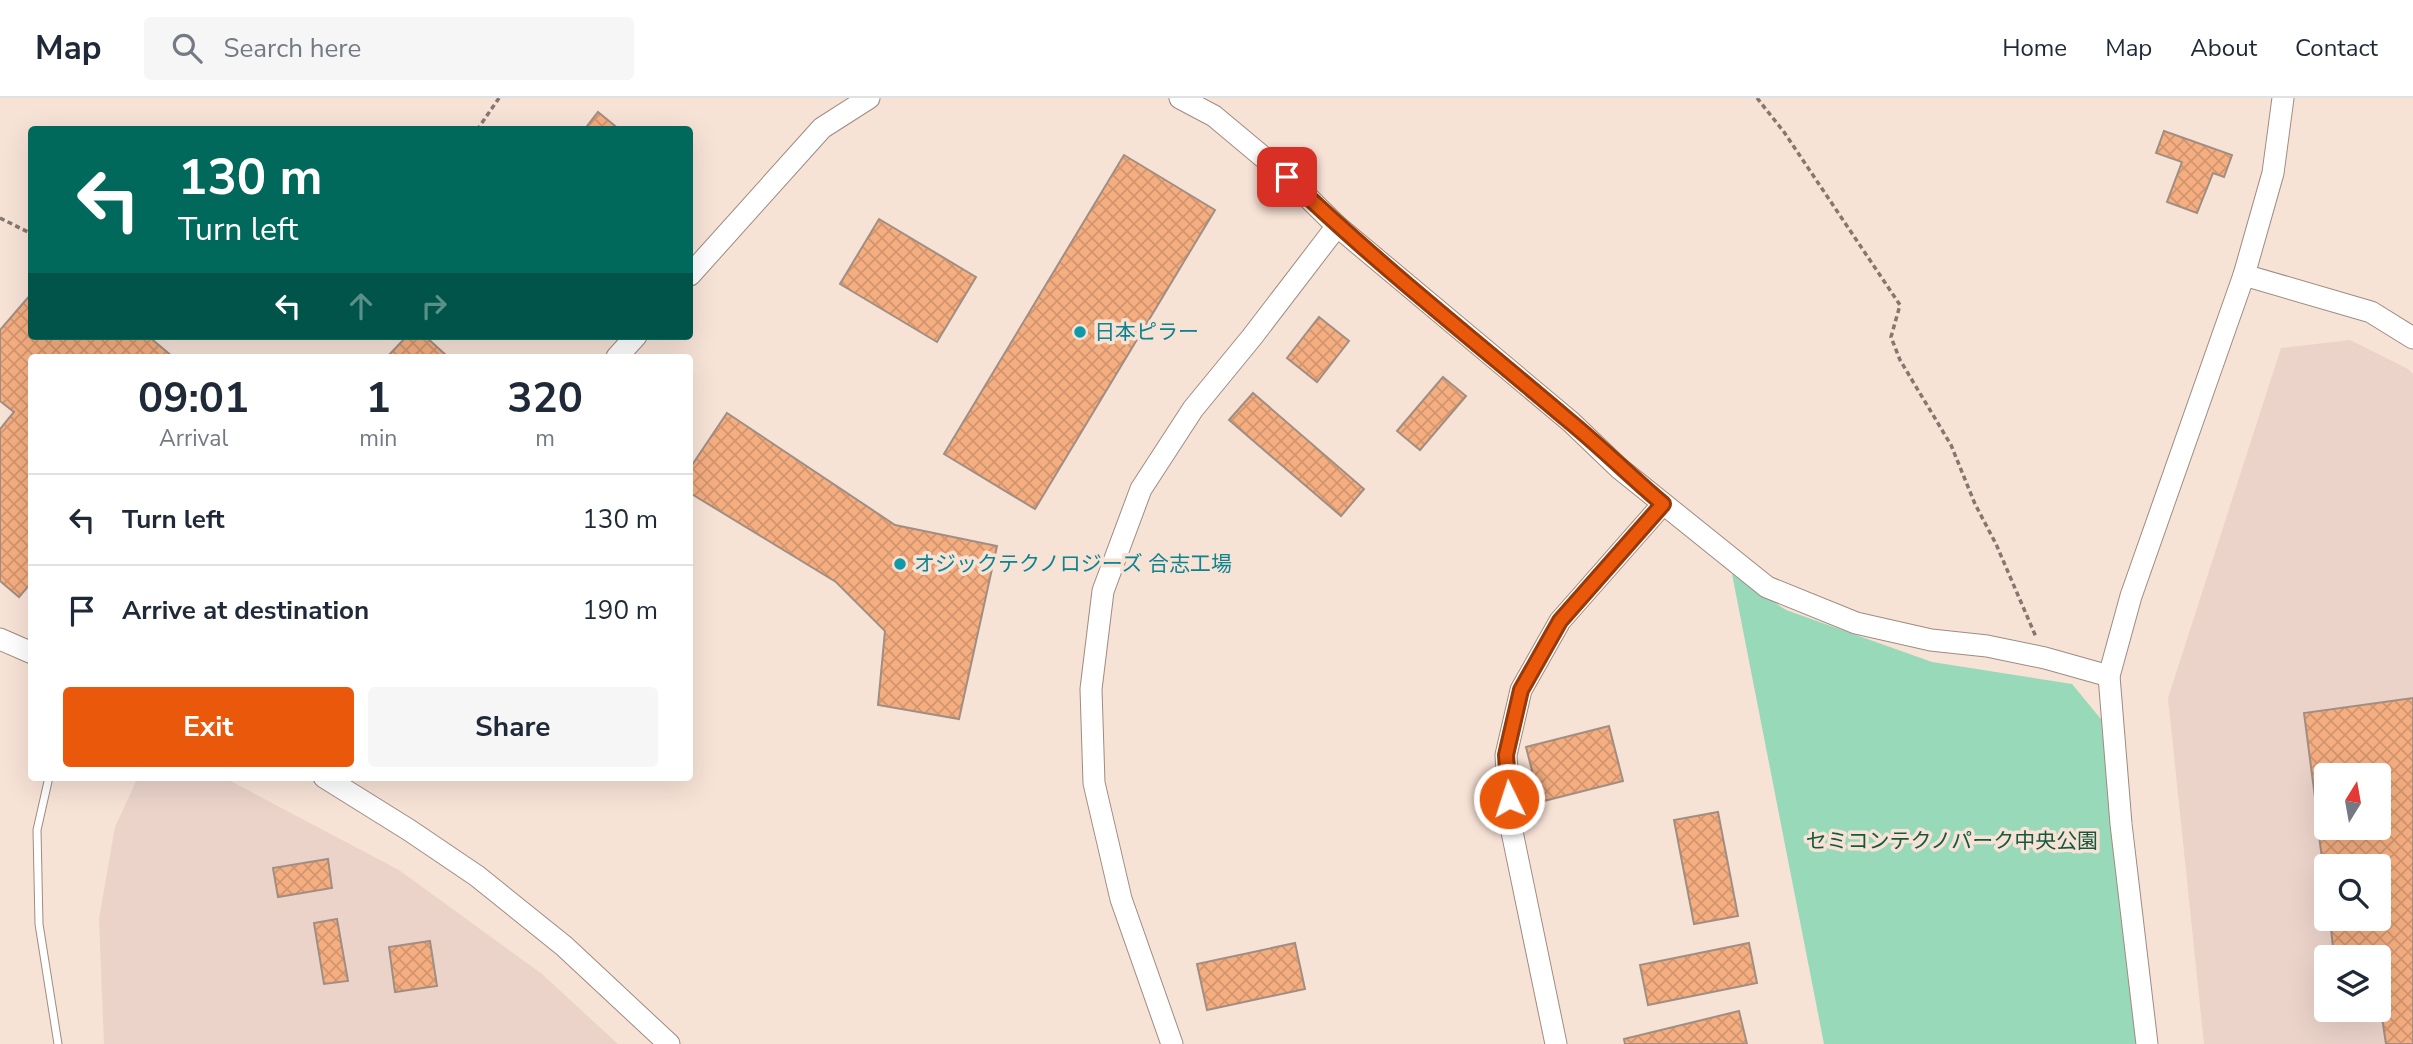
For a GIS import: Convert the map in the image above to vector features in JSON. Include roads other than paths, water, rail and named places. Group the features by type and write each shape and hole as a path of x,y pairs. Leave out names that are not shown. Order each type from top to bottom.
{"street":[{"path":"693,272 822,128 869,98"},
{"path":"1180,98 1214,116 1287,177 1337,226 1572,422 1619,468 1767,587 1856,622 1931,640 1987,646 2045,658 2109,677"},
{"path":"2147,1044 2120,824 2109,677 2131,596 2244,275 2273,173 2283,98"},
{"path":"1172,1044 1121,899 1094,783 1091,688 1104,591 1141,489 1193,409 1337,226"},
{"path":"2244,275 2371,312 2413,338"},
{"path":"620,354 632,340"},
{"path":"1556,1044 1510,821 1506,755 1521,690 1560,621 1663,504"},
{"path":"0,639 28,651"},
{"path":"332,781 477,876 564,946 669,1044"}],"lane":[{"path":"49,781 37,830 39,924 58,1044"}],"place":[{"name":"日本ピラー","path":"1080,332"},
{"name":"オジックテクノロジーズ 合志工場","path":"900,564"}],"park label":[{"name":"セミコンテクノパーク中央公園","path":"1952,841"}]}
